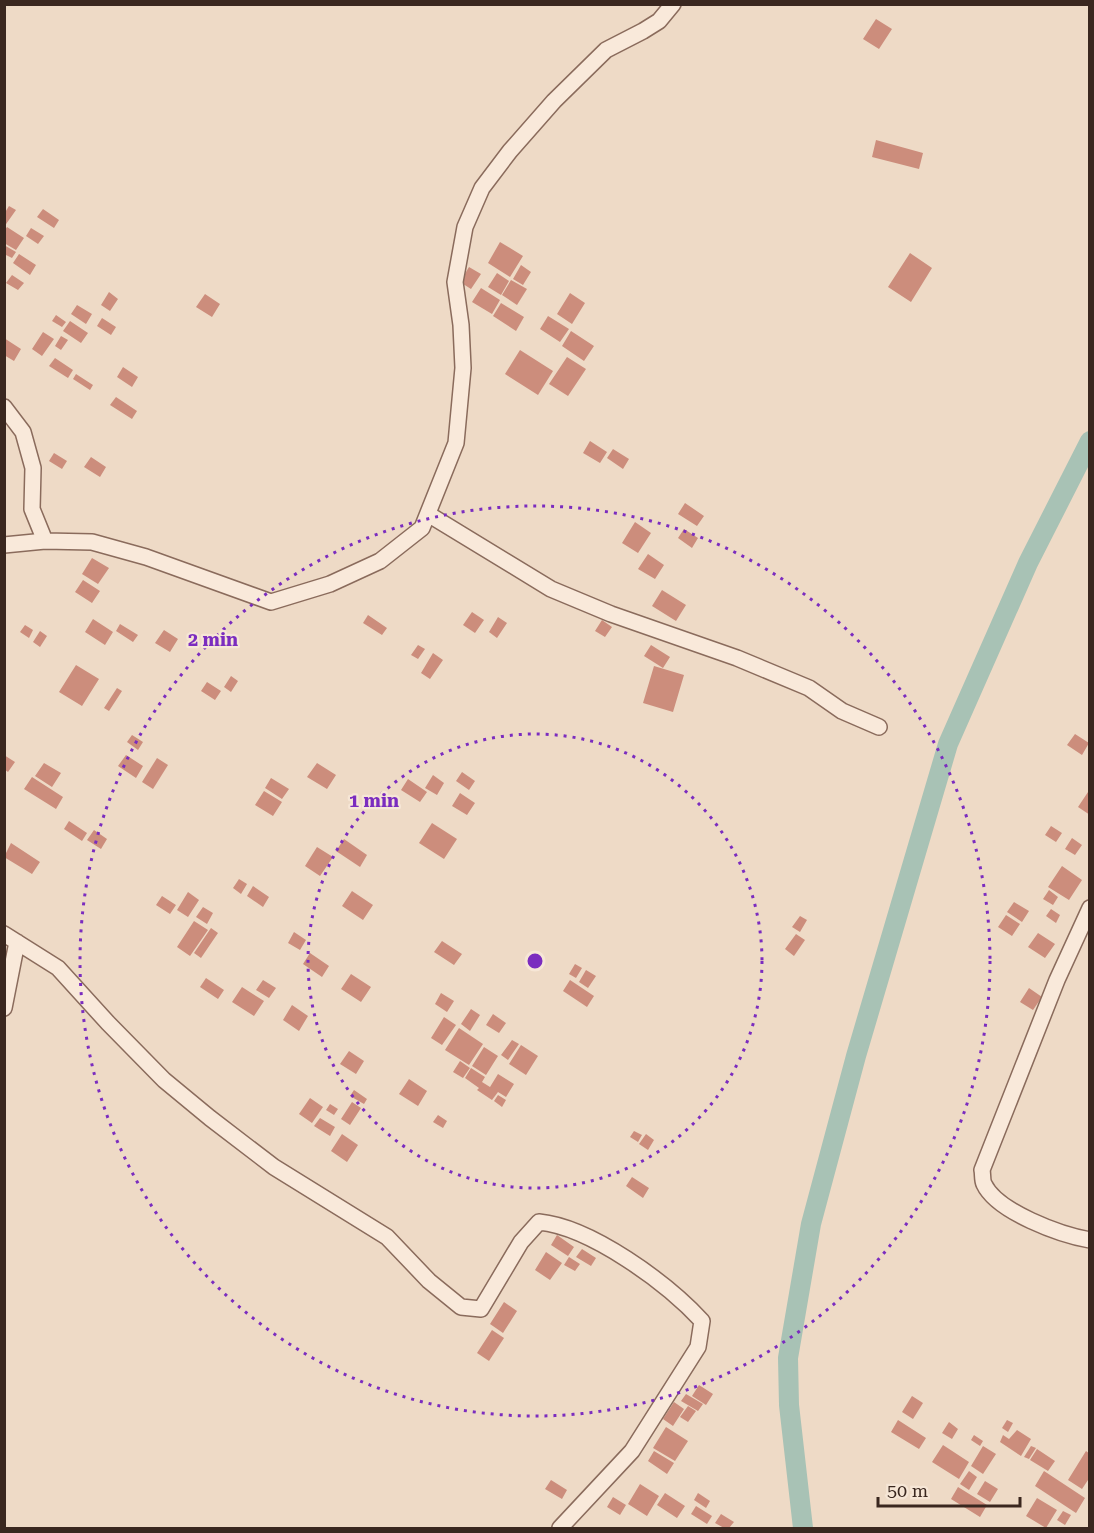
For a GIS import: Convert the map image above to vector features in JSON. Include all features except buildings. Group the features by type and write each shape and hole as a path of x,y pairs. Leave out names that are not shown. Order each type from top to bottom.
{"street":[{"path":"4,545 45,541 92,542 146,557 270,602 330,584 380,561 422,528 456,443 463,368 461,325 455,282 465,226 482,188 510,151 554,101 606,50 659,21 673,4"},
{"path":"4,407 23,432 33,468 32,509 45,541"},
{"path":"428,513 551,589 611,614 737,658 809,688 842,711 879,727"},
{"path":"1089,908 1057,980 982,1170 984,1184 998,1201 1072,1237 1089,1240"},
{"path":"4,1008 11,938 58,968 156,1072 210,1118 274,1167 387,1237 429,1281 461,1307 481,1310 521,1242 539,1222 556,1223 589,1238 653,1276 682,1299 702,1321 698,1347 632,1451 560,1528"}],"waterway":[{"path":"803,1528 789,1405 788,1358 811,1224 856,1056 948,744 1028,563 1090,441"}]}
